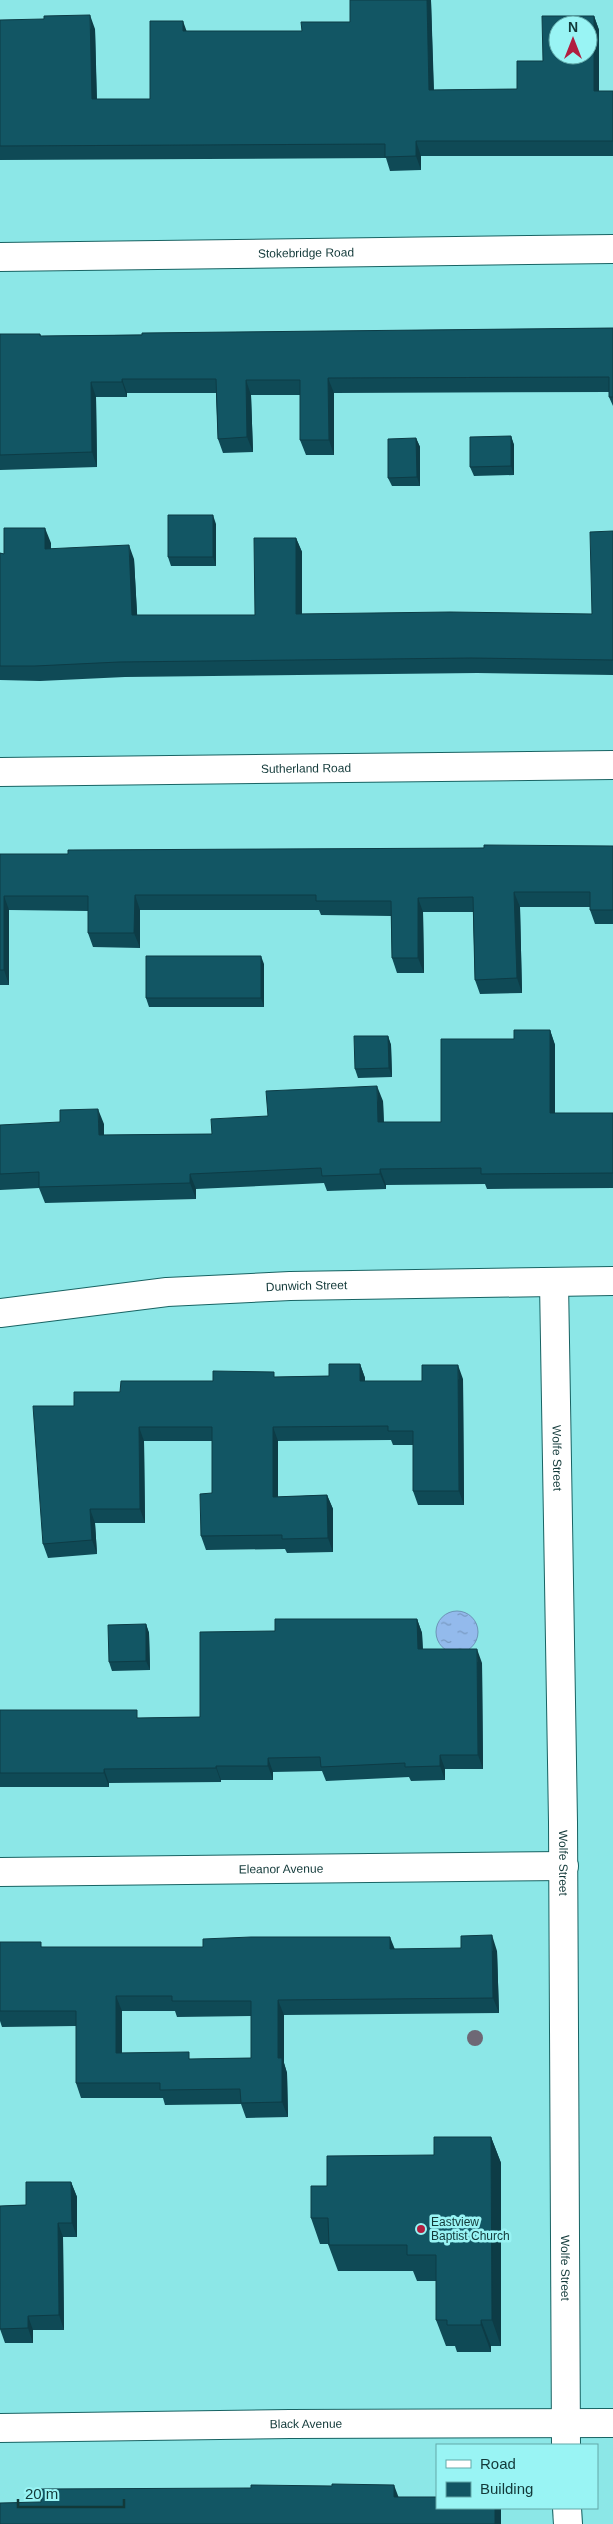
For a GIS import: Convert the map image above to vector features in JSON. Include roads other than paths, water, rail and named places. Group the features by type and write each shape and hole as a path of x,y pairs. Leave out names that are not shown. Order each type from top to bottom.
{"street":[{"name":"Stokebridge Road","path":"0,257 613,248"},
{"name":"Sutherland Road","path":"0,772 613,765"},
{"name":"Dunwich Street","path":"0,1313 167,1292 290,1286 613,1281"},
{"name":"Wolfe Street","path":"554,1282 564,1866 566,2434"},
{"name":"Eleanor Avenue","path":"0,1872 564,1866"},
{"name":"Black Avenue","path":"0,2428 566,2434 613,2423"},
{"path":"567,2509 568,2524"}],"water":[{"path":"461,1611 469,1614 475,1620 478,1632 475,1644 469,1650 453,1653 445,1650 439,1644 436,1628 439,1620 445,1614"}],"place":[{"name":"Eastview Baptist Church","path":"421,2229"}]}
